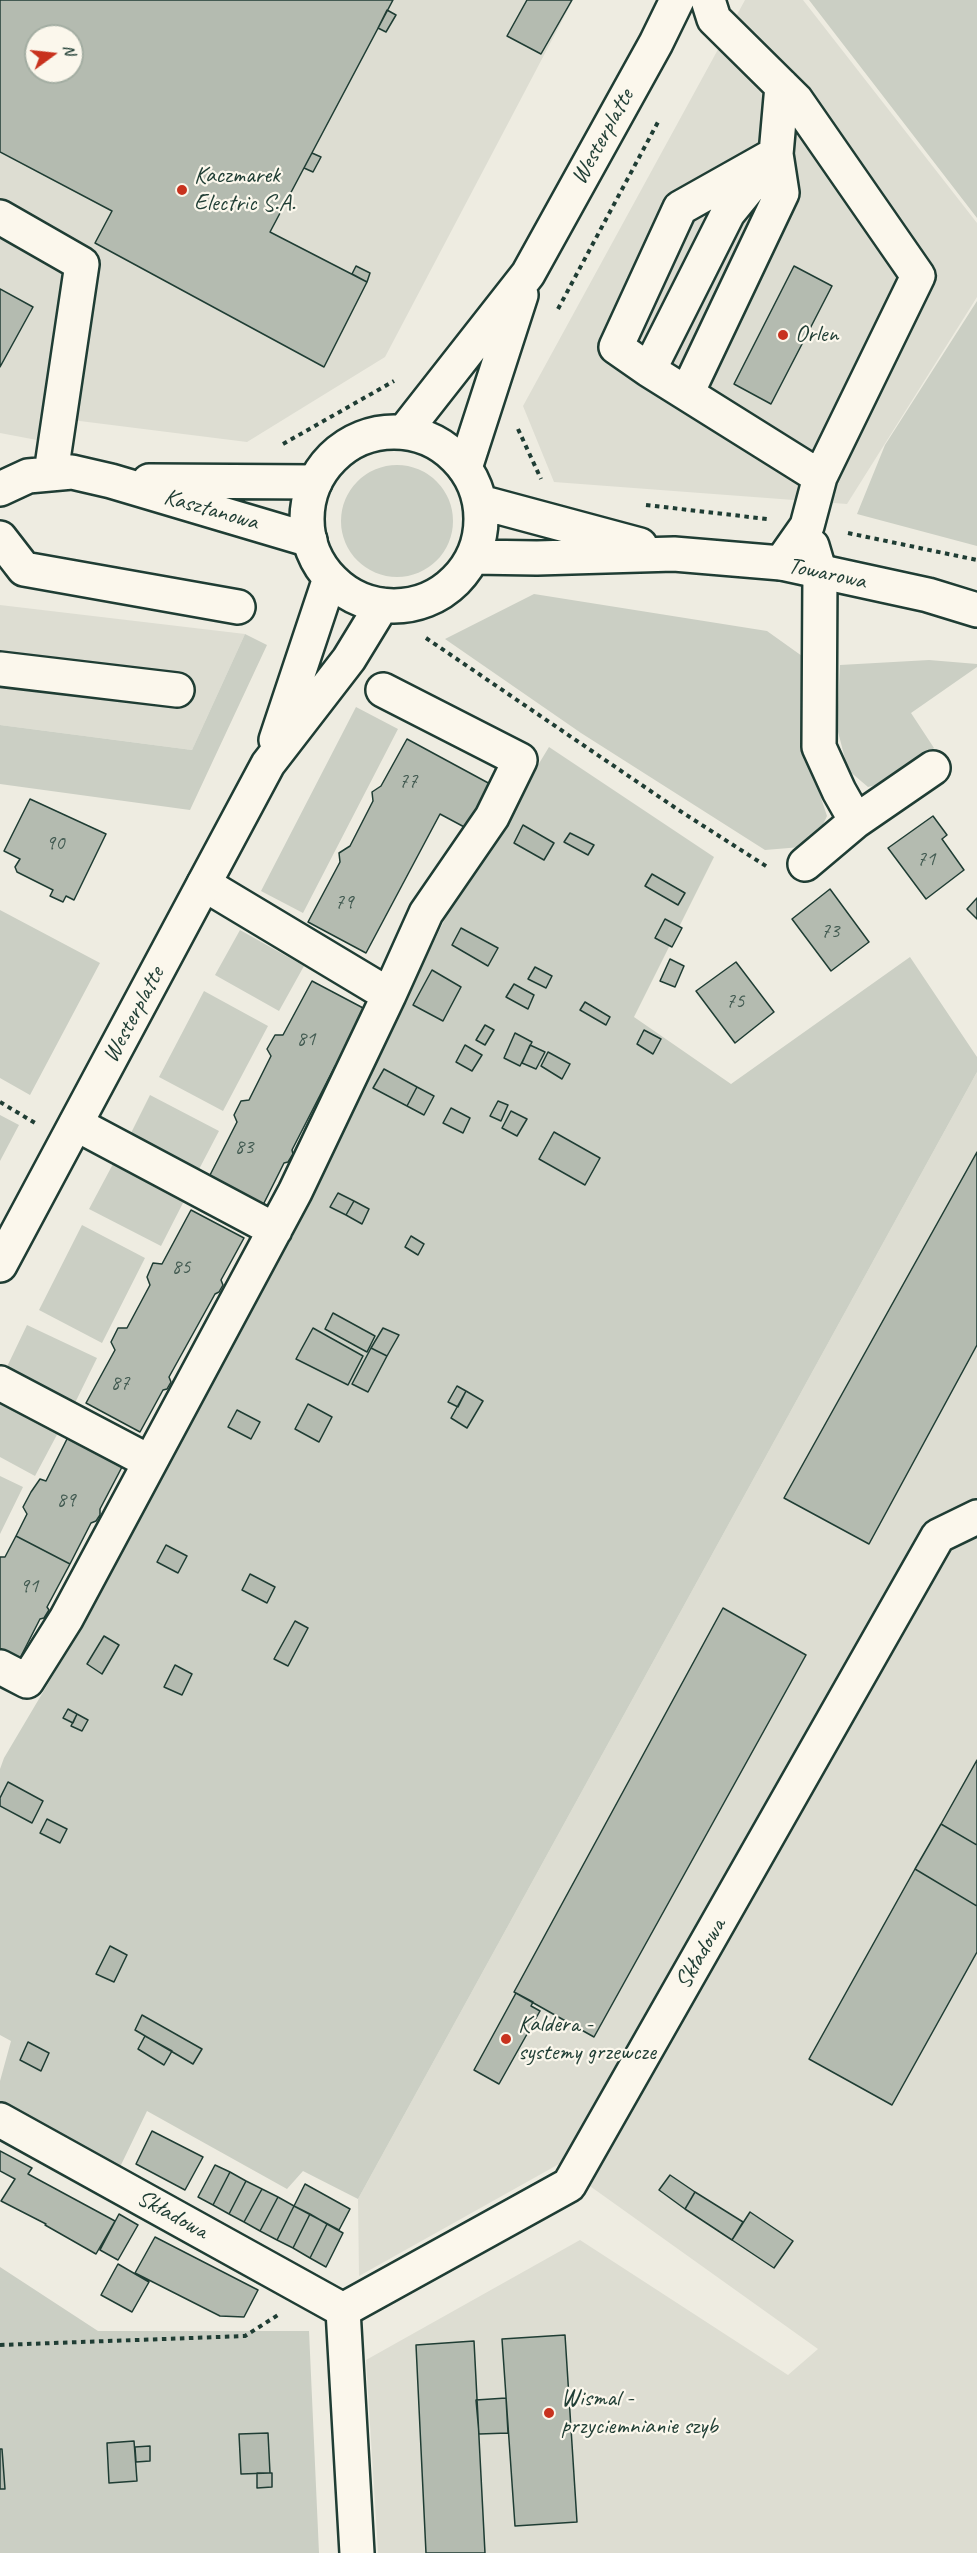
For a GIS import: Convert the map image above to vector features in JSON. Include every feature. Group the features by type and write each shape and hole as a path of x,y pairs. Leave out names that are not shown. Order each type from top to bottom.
{"street":[{"name":"Westerplatte","path":"404,432 528,274 656,43 677,0"},
{"path":"656,43 711,10 796,100 918,276 820,477 807,526 781,563"},
{"path":"687,393 782,193 776,154 782,86"},
{"path":"649,370 728,213 776,154"},
{"path":"776,154 680,208 616,347 820,477"},
{"path":"0,217 82,264 51,473"},
{"name":"Westerplatte","path":"465,468 528,274"},
{"path":"404,432 427,438 448,450 465,468 480,502 479,539 473,556 461,575 444,590 425,600 404,606 382,605 363,600 345,591 330,578 315,556 308,531 307,505 319,474 341,449 371,435 404,432"},
{"name":"Kasztanowa","path":"0,489 28,476 72,472 111,481 310,540"},
{"name":"Kasztanowa","path":"111,481 315,482"},
{"name":"Towarowa","path":"480,502 674,554"},
{"path":"807,526 820,573 819,747 838,791 856,822"},
{"path":"0,538 24,569 238,607"},
{"name":"Towarowa","path":"473,556 537,558 674,554 781,563 928,595 977,610"},
{"name":"Westerplatte","path":"268,764 330,578"},
{"name":"Westerplatte","path":"0,1265 268,764 349,659 382,605"},
{"path":"0,669 177,690"},
{"path":"0,1666 27,1681 66,1619 275,1230 389,995 426,913 492,817 520,760 383,690"},
{"path":"805,864 856,822 933,768"},
{"path":"204,884 389,995"},
{"path":"76,1124 275,1230"},
{"path":"0,1383 150,1462"},
{"name":"Składowa","path":"0,2120 343,2310 569,2185 938,1536 977,1517"},
{"path":"343,2310 357,2553"}],"path":[{"path":"557,311 663,113"},
{"path":"276,447 396,381"},
{"path":"426,638 677,809 772,870"},
{"path":"0,2345 245,2336 312,2292"}],"shaded area":[{"path":"0,0 573,0 385,357 247,442 40,416 37,440 0,433"},
{"path":"745,0 803,0 977,223 977,297 847,504 554,482 523,406"},
{"path":"809,0 977,0 977,218"},
{"path":"977,301 977,546 857,514 885,445"},
{"path":"397,465 418,470 436,482 448,500 453,521 448,542 436,560 418,572 397,577 376,572 358,560 346,542 341,521 346,500 358,482 376,470"},
{"path":"534,594 767,631 802,656 804,747 827,816 813,846 765,850 581,733 445,639"},
{"path":"0,605 245,634 192,750 0,725"},
{"path":"245,634 267,645 190,810 0,784 0,725 192,750"},
{"path":"929,660 977,664 977,667 911,713 934,748 888,782 868,787 848,770 837,728 840,665"},
{"path":"356,707 398,729 303,913 261,891"},
{"path":"549,747 714,857 634,1017 731,1084 910,957 977,1057 977,1072 358,2199 303,2171 287,2189 147,2111 120,2167 0,2101 0,2081 11,2041 0,2035 0,1769 4,1758 91,1611 239,1335 447,915"},
{"path":"0,910 100,963 30,1095 0,1078"},
{"path":"240,930 304,966 279,1011 215,975"},
{"path":"204,991 268,1026 223,1111 159,1077"},
{"path":"977,1072 977,2553 378,2553 366,2360 580,2240 788,2375 818,2349 559,2164 359,2276 358,2199"},
{"path":"150,1095 219,1131 196,1175 128,1139"},
{"path":"0,1115 19,1125 0,1161"},
{"path":"113,1164 184,1201 161,1246 89,1209"},
{"path":"82,1225 145,1258 102,1343 39,1310"},
{"path":"27,1325 97,1358 73,1407 4,1373"},
{"path":"0,1396 60,1429 35,1476 0,1457"},
{"path":"0,1476 23,1487 0,1534"},
{"path":"0,2267 98,2331 309,2331 319,2553 0,2553"}],"building":[{"name":"Kaczmarek Electric S.A.","path":"0,0 393,0 270,232 367,282 324,367 95,243 112,211 0,152"},
{"path":"527,0 572,0 541,54 507,36"},
{"path":"387,10 396,15 386,32 378,28"},
{"path":"312,153 321,157 313,172 304,168"},
{"path":"356,266 370,273 367,282 352,274"},
{"name":"Orlen","path":"794,266 832,286 771,404 734,384"},
{"path":"0,289 33,307 0,367"},
{"path":"407,739 492,785 468,829 440,814 366,953 308,922 340,862 339,853 350,846 373,801 372,792 381,786"},
{"path":"30,799 106,834 74,900 66,896 63,902 50,896 53,890 17,872 15,867 20,859 4,851"},
{"path":"933,816 947,835 942,839 964,870 926,899 888,848"},
{"path":"523,825 554,843 544,860 514,843"},
{"path":"570,833 594,845 588,855 564,842"},
{"path":"652,874 685,893 678,905 645,886"},
{"path":"830,889 869,942 831,971 792,919"},
{"path":"977,898 977,919 967,909"},
{"path":"665,919 682,928 672,947 655,938"},
{"path":"461,928 498,948 488,966 452,945"},
{"path":"670,959 684,966 675,987 660,981"},
{"path":"736,962 774,1012 735,1043 696,991"},
{"path":"535,967 552,976 546,988 528,979"},
{"path":"432,970 461,987 443,1021 413,1005"},
{"path":"312,981 365,1009 343,1053 344,1058 339,1066 335,1066 292,1150 293,1154 288,1162 284,1163 263,1205 209,1177 237,1122 234,1115 241,1101 249,1100 271,1056 267,1049 275,1035 283,1035"},
{"path":"514,984 534,995 528,1009 506,997"},
{"path":"585,1002 610,1017 606,1025 580,1010"},
{"path":"485,1025 494,1030 485,1045 476,1040"},
{"path":"644,1030 661,1039 653,1054 637,1044"},
{"path":"515,1033 532,1042 520,1066 504,1058"},
{"path":"465,1045 482,1055 472,1071 456,1062"},
{"path":"530,1045 545,1052 536,1069 522,1063"},
{"path":"548,1052 570,1064 562,1079 541,1066"},
{"path":"384,1069 417,1087 407,1106 373,1088"},
{"path":"417,1087 434,1096 424,1115 407,1106"},
{"path":"498,1101 508,1105 501,1121 490,1116"},
{"path":"451,1108 470,1118 463,1133 443,1123"},
{"path":"511,1111 527,1119 517,1136 502,1128"},
{"path":"554,1132 600,1158 585,1185 539,1159"},
{"path":"977,1152 977,1345 869,1544 784,1498"},
{"path":"338,1193 354,1201 346,1215 330,1207"},
{"path":"354,1201 369,1209 362,1224 346,1215"},
{"path":"191,1210 244,1238 221,1280 223,1285 215,1294 169,1377 171,1382 167,1389 163,1390 140,1432 86,1403 115,1350 111,1342 118,1328 127,1328 150,1285 147,1277 153,1263 162,1264"},
{"path":"411,1236 424,1244 418,1255 405,1247"},
{"path":"333,1313 375,1336 367,1352 325,1329"},
{"path":"313,1328 363,1356 348,1385 296,1359"},
{"path":"383,1328 399,1335 387,1356 371,1348"},
{"path":"371,1348 387,1356 368,1392 352,1384"},
{"path":"457,1386 466,1391 458,1407 448,1402"},
{"path":"466,1391 483,1401 467,1428 451,1418"},
{"path":"308,1404 332,1417 319,1442 295,1429"},
{"path":"237,1410 260,1422 251,1439 228,1427"},
{"path":"68,1437 122,1467 100,1509 100,1515 96,1521 91,1523 70,1564 16,1536 27,1514 23,1507 40,1479 46,1481"},
{"path":"16,1536 70,1564 47,1607 49,1610 44,1618 40,1619 18,1662 0,1652 0,1557 5,1557"},
{"path":"166,1545 187,1556 178,1573 157,1562"},
{"path":"250,1574 275,1587 267,1603 242,1590"},
{"path":"723,1608 806,1655 594,2037 514,1992"},
{"path":"295,1621 308,1628 288,1666 274,1659"},
{"path":"104,1636 119,1645 102,1674 87,1664"},
{"path":"175,1665 192,1674 182,1695 164,1687"},
{"path":"68,1709 77,1714 73,1723 63,1718"},
{"path":"77,1714 88,1720 82,1731 71,1726"},
{"path":"977,1760 977,1845 941,1824"},
{"path":"8,1782 43,1801 32,1823 0,1806 0,1798"},
{"path":"47,1819 67,1829 60,1843 40,1833"},
{"path":"941,1824 977,1845 977,1906 915,1869"},
{"path":"915,1869 977,1906 977,1952 892,2105 809,2059"},
{"path":"110,1946 127,1955 114,1982 96,1974"},
{"path":"516,1993 533,2002 531,2006 540,2011 499,2084 474,2070"},
{"path":"142,2015 202,2049 193,2064 135,2030"},
{"path":"145,2036 172,2051 164,2065 138,2049"},
{"path":"28,2042 49,2053 41,2071 20,2060"},
{"path":"152,2131 203,2157 185,2190 136,2164"},
{"path":"0,2151 32,2168 28,2174 115,2221 96,2254 46,2224 1,2201 15,2179 0,2171"},
{"path":"215,2165 230,2172 213,2205 198,2197"},
{"path":"230,2172 246,2181 229,2214 213,2205"},
{"path":"670,2175 695,2192 685,2209 659,2190"},
{"path":"246,2181 262,2189 244,2222 229,2214"},
{"path":"305,2184 350,2209 339,2230 294,2206"},
{"path":"262,2189 278,2197 260,2231 244,2222"},
{"path":"695,2192 743,2222 732,2240 685,2209"},
{"path":"278,2197 294,2206 277,2240 260,2231"},
{"path":"294,2206 310,2214 293,2248 277,2240"},
{"path":"750,2212 793,2241 774,2268 732,2240"},
{"path":"119,2214 138,2225 118,2260 100,2250"},
{"path":"310,2214 327,2224 310,2258 293,2248"},
{"path":"327,2224 343,2233 326,2267 310,2258"},
{"path":"155,2237 258,2290 244,2317 220,2316 135,2273"},
{"path":"118,2264 149,2282 132,2312 101,2295"},
{"path":"565,2335 577,2522 515,2526 502,2339"},
{"path":"474,2341 485,2553 426,2553 416,2345"},
{"path":"506,2398 508,2433 479,2434 476,2400"},
{"path":"268,2433 270,2473 241,2474 239,2434"},
{"path":"134,2441 137,2481 109,2483 107,2443"},
{"path":"150,2446 150,2461 136,2462 135,2447"},
{"path":"0,2449 2,2449 5,2489 0,2489"},
{"path":"257,2473 272,2473 272,2487 257,2488"}],"place":[{"name":"Kaczmarek Electric S.A.","path":"182,190"},
{"name":"Orlen","path":"783,335"},
{"name":"Kaldera - systemy grzewcze","path":"506,2039"},
{"name":"Wismal - przyciemnianie szyb","path":"549,2413"}]}
